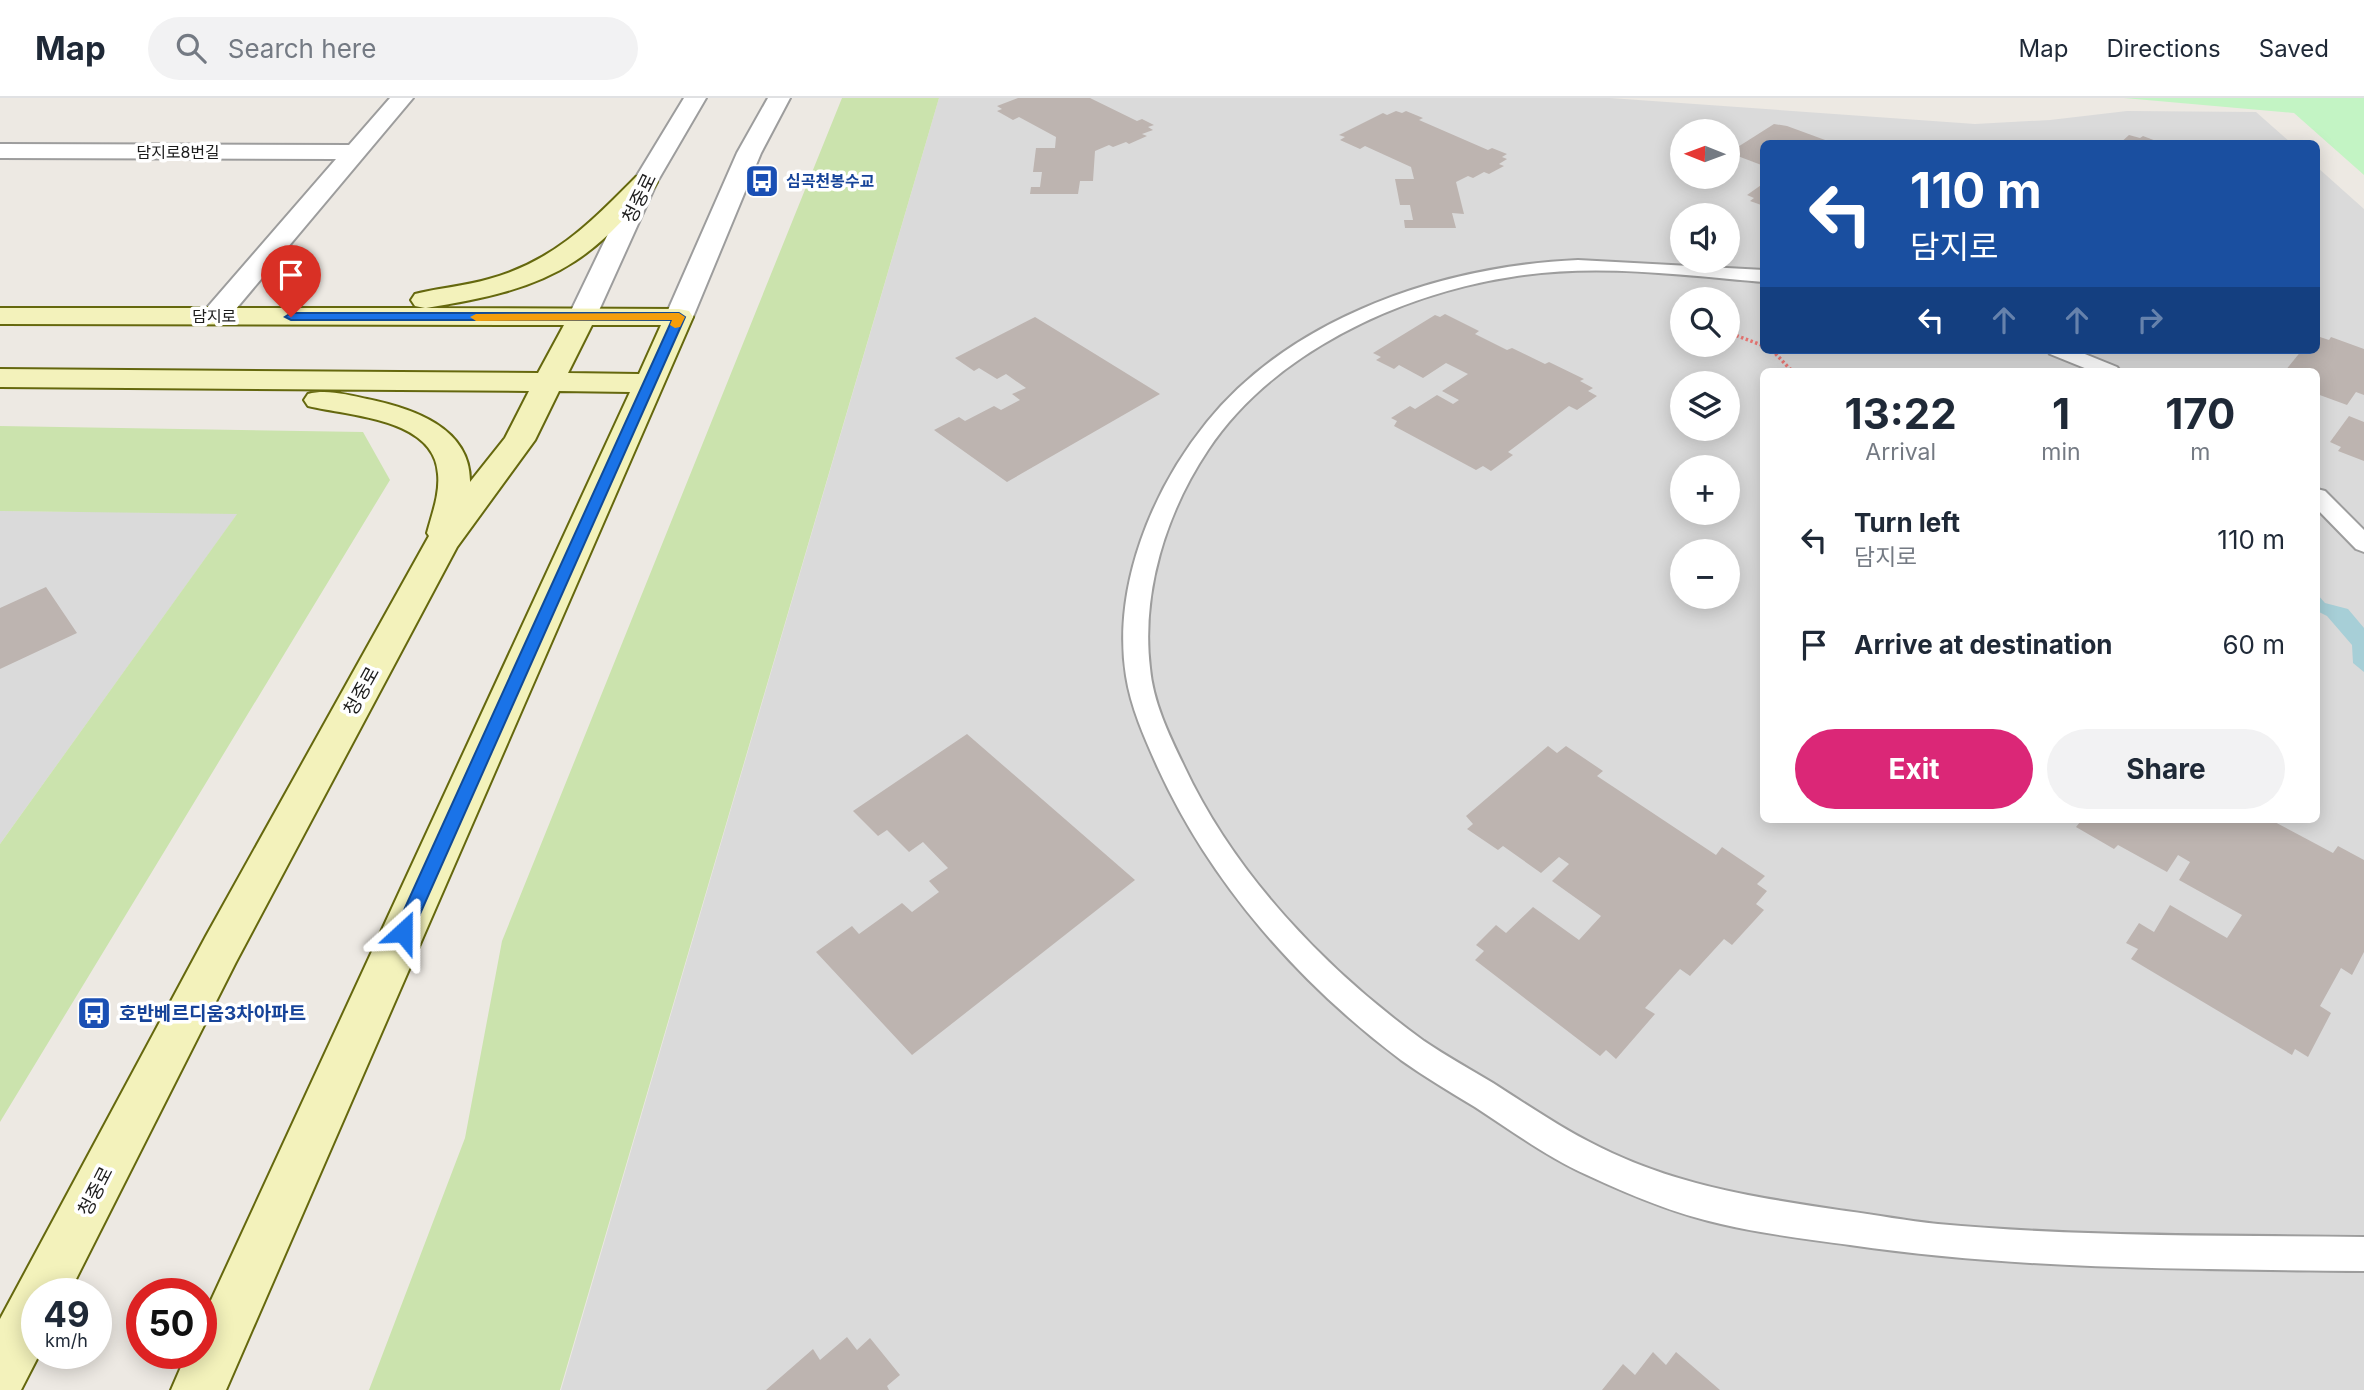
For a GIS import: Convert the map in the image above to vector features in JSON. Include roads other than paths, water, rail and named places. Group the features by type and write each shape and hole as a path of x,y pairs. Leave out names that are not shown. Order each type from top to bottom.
{"main road":[{"path":"316,317 460,294 531,274 566,255 599,228 645,182"},
{"name":"담지로","path":"0,316 679,317"},
{"name":"청중로","path":"50,1278 220,949 442,543 519,440 582,317"},
{"path":"198,1390 679,317"},
{"path":"0,378 648,383"},
{"path":"254,379 308,398 367,406 410,421 440,441 454,469 452,496 442,543"},
{"path":"0,1374 21,1334"}],"street":[{"path":"215,316 402,98"},
{"name":"청중로","path":"582,317 645,182 695,98"},
{"path":"679,317 749,153 779,98"},
{"name":"담지로8번길","path":"0,151 356,152"}],"lane":[{"path":"1760,276 1641,268 1518,270 1454,284 1388,305 1305,345 1248,387 1217,421 1171,494 1152,544 1137,603 1137,667 1144,702 1189,805 1231,873 1277,930 1406,1045 1593,1162 1653,1187 1718,1207 1949,1242 2124,1251 2364,1254"},
{"path":"2067,354 2102,368"},
{"path":"2320,499 2364,544"}],"water":[{"path":"2320,597 2325,603 2348,609 2364,628 2364,672 2353,663 2352,645 2327,616 2320,612"}],"place":[{"name":"심곡천봉수교","path":"762,181"},
{"name":"호반베르디움3차아파트","path":"94,1013"}]}
